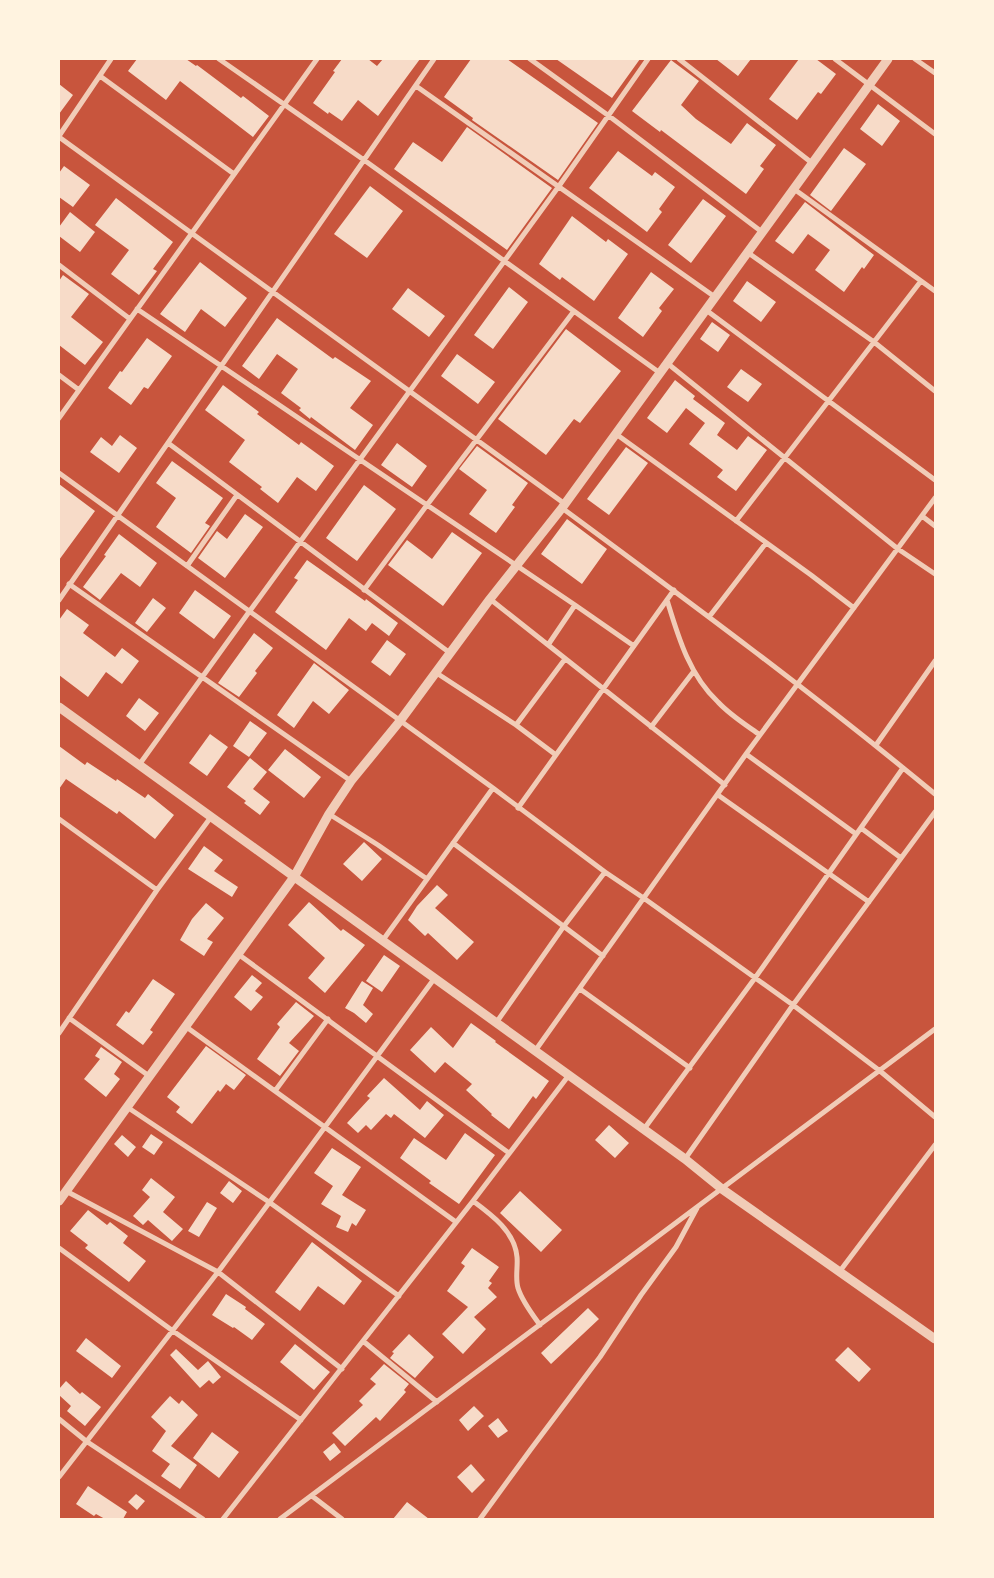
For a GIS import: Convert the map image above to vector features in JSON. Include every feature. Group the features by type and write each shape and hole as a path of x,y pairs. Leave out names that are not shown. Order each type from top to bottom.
{"street":[{"path":"111,59 59,136 477,440 798,684 935,794"},
{"path":"218,59 364,160 660,373"},
{"path":"59,418 317,59"},
{"path":"59,600 434,59"},
{"path":"530,59 609,116 762,232"},
{"path":"139,766 559,186 648,59"},
{"path":"679,59 812,163"},
{"path":"835,59 935,134"},
{"path":"59,1201 294,877 329,814 352,781 400,721 490,599 563,506 888,59"},
{"path":"915,59 935,74"},
{"path":"100,76 234,174"},
{"path":"416,86 715,297"},
{"path":"794,189 935,291"},
{"path":"747,252 874,342 935,391"},
{"path":"59,265 130,319"},
{"path":"736,521 921,281"},
{"path":"137,309 634,646"},
{"path":"706,310 935,480"},
{"path":"364,590 574,311"},
{"path":"667,363 898,549 935,574"},
{"path":"59,375 79,390"},
{"path":"616,434 854,608"},
{"path":"168,443 450,653"},
{"path":"59,474 493,788 605,872 793,1004 880,1071 935,1117"},
{"path":"187,566 237,495"},
{"path":"535,1051 645,899 746,754 935,498"},
{"path":"922,516 935,526"},
{"path":"709,617 766,543"},
{"path":"69,584 352,781"},
{"path":"518,808 674,590"},
{"path":"490,599 725,785"},
{"path":"667,600 681,642 694,671 704,687 718,702 760,735"},
{"path":"548,645 576,605"},
{"path":"516,726 565,659"},
{"path":"876,745 935,661"},
{"path":"651,727 694,671"},
{"path":"435,672 556,755"},
{"path":"59,707 383,940 434,980 569,1075 722,1188 935,1340"},
{"path":"746,754 856,834"},
{"path":"644,1130 756,978 903,768"},
{"path":"383,940 493,788"},
{"path":"718,795 869,902"},
{"path":"685,1159 793,1004 935,812"},
{"path":"329,814 427,879"},
{"path":"59,1033 157,890 211,817"},
{"path":"59,819 157,890"},
{"path":"860,828 901,858"},
{"path":"453,843 603,956"},
{"path":"496,1023 564,926 605,872"},
{"path":"238,954 510,1153"},
{"path":"59,1477 218,1272 434,980"},
{"path":"580,989 690,1068"},
{"path":"69,1018 149,1076"},
{"path":"275,1091 328,1020"},
{"path":"185,1026 456,1222"},
{"path":"280,1519 935,1029"},
{"path":"223,1519 399,1296 569,1075"},
{"path":"127,1107 269,1202 399,1296"},
{"path":"840,1271 935,1145"},
{"path":"66,1191 218,1272 342,1369"},
{"path":"473,1201 492,1216 509,1235 517,1258 518,1288 540,1325"},
{"path":"480,1519 600,1357 641,1295 676,1247 697,1207"},
{"path":"59,1248 172,1331 301,1420"},
{"path":"363,1341 437,1402"},
{"path":"59,1419 86,1441 203,1519"},
{"path":"312,1496 342,1519"}],"building":[{"path":"137,59 186,59 241,98 243,96 269,116 253,137 180,81 166,100 128,71"},
{"path":"342,59 368,59 377,66 383,59 420,59 378,116 358,100 342,121 313,103"},
{"path":"471,59 507,59 598,123 558,180 472,120 473,118 444,97"},
{"path":"556,59 640,59 612,98"},
{"path":"716,59 751,59 738,76"},
{"path":"799,59 816,59 836,74 821,94 818,92 797,120 769,99"},
{"path":"671,60 699,81 681,105 696,119 731,144 747,123 776,145 760,166 764,169 746,194 661,130 660,132 632,111"},
{"path":"59,84 73,95 59,114"},
{"path":"878,104 900,121 882,146 860,129"},
{"path":"467,127 552,188 507,250 394,169 413,142 442,162"},
{"path":"844,148 866,164 831,211 810,195"},
{"path":"618,151 652,176 655,172 675,187 659,209 662,212 647,232 589,188"},
{"path":"64,166 90,185 73,207 59,197 59,173"},
{"path":"370,186 403,211 367,258 334,234"},
{"path":"116,198 173,242 153,269 157,271 139,295 111,274 129,250 95,225"},
{"path":"703,199 726,216 691,263 668,245"},
{"path":"805,202 874,255 864,269 862,267 844,292 815,270 830,250 808,234 793,254 775,241"},
{"path":"70,212 95,232 80,252 59,236 59,227"},
{"path":"572,216 606,242 608,239 628,254 594,301 562,277 560,280 539,264"},
{"path":"200,262 247,298 225,327 201,309 185,332 160,314"},
{"path":"651,272 674,289 659,308 662,311 643,337 618,318"},
{"path":"63,275 89,294 71,317 103,342 85,365 59,345 59,281"},
{"path":"747,281 776,302 761,322 733,301"},
{"path":"509,287 528,302 493,349 474,335"},
{"path":"408,288 445,316 429,337 392,309"},
{"path":"277,318 333,359 335,357 371,381 350,408 373,425 355,450 311,417 310,419 299,410 301,408 281,393 298,369 277,354 259,379 242,366"},
{"path":"712,322 730,335 718,352 700,339"},
{"path":"566,329 621,371 580,423 574,419 546,455 498,419"},
{"path":"147,338 172,356 148,389 144,387 131,405 108,388"},
{"path":"457,354 495,382 478,404 441,376"},
{"path":"741,369 762,384 748,402 727,387"},
{"path":"675,380 695,396 693,399 725,423 717,435 737,450 748,436 767,450 736,491 717,477 723,470 689,444 705,423 686,408 667,433 647,418"},
{"path":"223,385 259,412 257,414 299,445 301,442 334,466 316,491 297,477 278,503 260,489 262,487 229,462 245,440 205,410"},
{"path":"120,435 137,448 119,473 90,452 101,437 112,446"},
{"path":"397,443 427,466 412,487 381,465"},
{"path":"477,446 528,483 512,505 515,507 496,533 469,514 487,490 459,469"},
{"path":"626,447 648,463 609,515 587,499"},
{"path":"172,461 223,498 205,523 210,526 191,553 156,527 176,498 156,483"},
{"path":"59,484 95,511 59,560"},
{"path":"364,485 396,509 357,561 326,538"},
{"path":"245,514 263,527 225,578 198,558 217,531 227,539"},
{"path":"567,519 607,549 582,584 541,554"},
{"path":"452,532 482,553 443,606 388,565 407,540 432,559"},
{"path":"119,534 157,563 140,587 121,573 100,600 83,587 106,556 104,555"},
{"path":"307,560 365,601 366,599 398,623 389,636 372,623 366,631 349,618 326,650 275,612 298,580 294,578"},
{"path":"195,590 231,616 214,639 179,613"},
{"path":"153,598 166,608 147,632 135,623"},
{"path":"67,609 89,625 83,633 115,657 122,648 139,661 122,684 106,672 88,697 59,675 59,620"},
{"path":"254,633 273,648 255,671 257,673 239,697 218,683"},
{"path":"387,640 406,654 390,676 371,662"},
{"path":"314,663 349,690 329,714 313,701 294,728 277,715"},
{"path":"139,698 159,713 145,731 126,716"},
{"path":"250,721 267,733 249,757 233,746"},
{"path":"210,734 228,747 207,776 189,763"},
{"path":"59,746 85,765 87,762 145,798 148,794 174,815 155,839 119,811 117,814 66,779 59,789"},
{"path":"285,749 321,777 304,798 268,770"},
{"path":"250,758 267,772 253,789 270,802 260,815 244,803 246,801 227,787"},
{"path":"364,842 382,859 362,881 343,864"},
{"path":"204,846 223,860 214,871 238,887 232,897 188,869"},
{"path":"437,885 448,895 435,908 474,942 457,960 428,933 425,936 408,920 417,906"},
{"path":"309,902 341,931 343,929 365,945 325,993 308,978 325,958 288,925"},
{"path":"206,903 224,918 207,939 213,942 204,956 180,940 192,919"},
{"path":"384,955 400,966 382,992 366,981"},
{"path":"252,975 262,983 255,991 263,997 251,1011 234,997"},
{"path":"153,979 175,994 150,1030 153,1032 143,1045 116,1025 126,1011 129,1013"},
{"path":"362,981 373,988 363,1005 373,1014 366,1023 345,1008"},
{"path":"296,1002 314,1016 289,1043 299,1051 280,1076 257,1059 280,1027 277,1024"},
{"path":"471,1023 549,1081 536,1099 533,1096 509,1129 491,1115 466,1090 472,1084 445,1062 435,1073 410,1050 431,1027 453,1048"},
{"path":"206,1046 246,1075 234,1090 226,1084 220,1092 218,1090 192,1124 176,1112 180,1107 167,1097"},
{"path":"101,1047 122,1062 114,1074 120,1079 106,1097 84,1079 100,1059 95,1056"},
{"path":"384,1078 420,1110 427,1101 444,1115 425,1138 394,1114 391,1118 386,1114 371,1130 366,1125 358,1133 347,1123 370,1098 367,1096"},
{"path":"609,1125 629,1143 615,1158 595,1140"},
{"path":"465,1133 495,1155 459,1204 429,1183 431,1181 400,1158 414,1138 446,1160"},
{"path":"151,1134 163,1142 154,1155 142,1147"},
{"path":"122,1135 136,1147 128,1157 114,1144"},
{"path":"332,1148 361,1167 342,1195 366,1210 356,1226 352,1223 348,1232 336,1227 341,1216 321,1204 333,1186 314,1173"},
{"path":"151,1178 175,1197 163,1212 183,1229 172,1241 148,1220 143,1225 133,1216 150,1197 142,1190"},
{"path":"229,1181 242,1191 233,1203 220,1193"},
{"path":"520,1191 562,1230 541,1252 500,1213"},
{"path":"207,1202 217,1208 199,1237 188,1231"},
{"path":"88,1210 107,1225 110,1222 128,1236 123,1243 146,1261 129,1282 85,1248 88,1245 70,1231"},
{"path":"312,1242 362,1281 344,1305 318,1286 300,1311 275,1292"},
{"path":"472,1248 499,1267 489,1281 492,1283 488,1288 497,1297 474,1317 486,1329 463,1354 442,1334 468,1307 447,1291 465,1266 461,1263"},
{"path":"226,1294 246,1307 245,1309 265,1324 252,1340 212,1315"},
{"path":"588,1308 599,1319 551,1364 541,1353"},
{"path":"409,1334 434,1357 415,1378 390,1358 394,1353 392,1352"},
{"path":"86,1338 121,1366 112,1378 76,1351"},
{"path":"295,1344 330,1372 314,1390 280,1362"},
{"path":"848,1347 871,1369 859,1382 835,1360"},
{"path":"176,1349 198,1370 208,1361 221,1377 213,1384 209,1380 200,1388 170,1355"},
{"path":"384,1364 409,1384 404,1390 406,1392 380,1421 376,1417 345,1446 332,1433 363,1405 359,1401 376,1384 370,1379"},
{"path":"66,1381 80,1394 82,1392 101,1407 85,1426 67,1411 71,1406 59,1395 59,1389"},
{"path":"170,1396 179,1404 182,1400 198,1415 171,1446 197,1465 180,1489 161,1476 170,1464 152,1451 166,1431 151,1417"},
{"path":"474,1406 484,1416 468,1431 459,1420"},
{"path":"498,1418 508,1431 498,1438 488,1426"},
{"path":"212,1432 239,1452 219,1478 193,1458"},
{"path":"334,1443 341,1452 330,1461 323,1452"},
{"path":"471,1464 485,1480 472,1493 457,1477"},
{"path":"88,1486 127,1512 123,1519 105,1519 96,1514 94,1516 76,1504"},
{"path":"136,1494 145,1501 137,1510 128,1502"},
{"path":"407,1502 429,1519 393,1519"}]}
